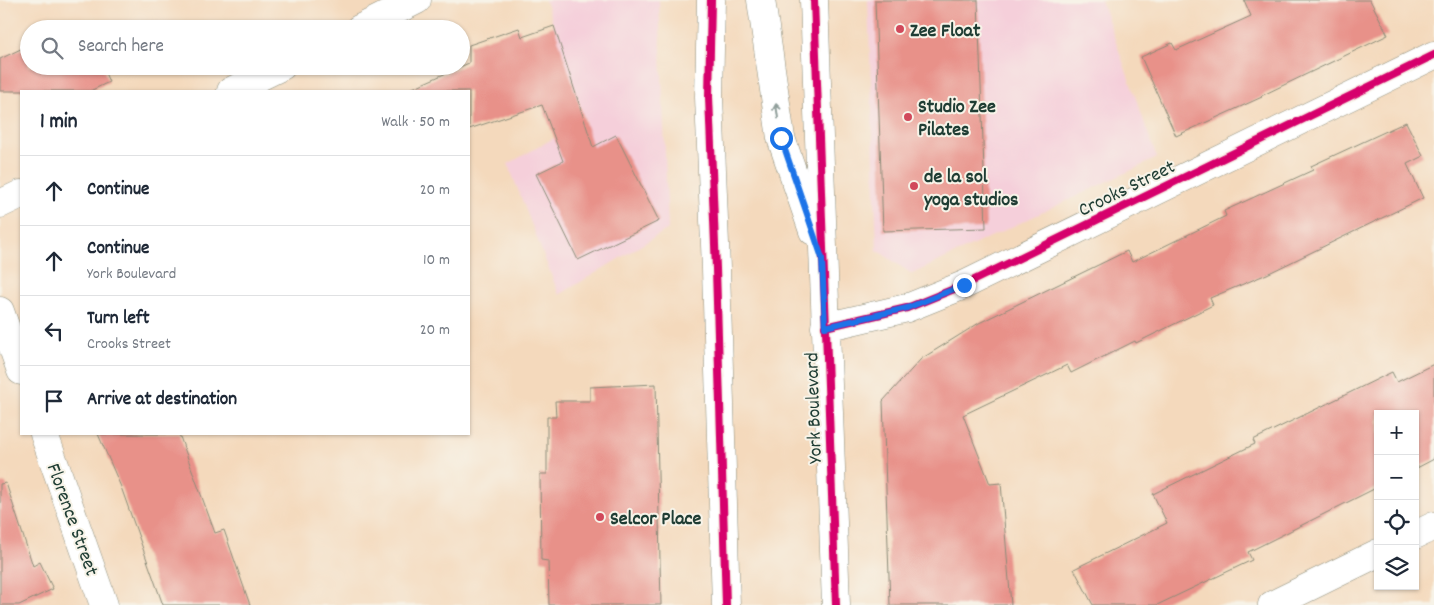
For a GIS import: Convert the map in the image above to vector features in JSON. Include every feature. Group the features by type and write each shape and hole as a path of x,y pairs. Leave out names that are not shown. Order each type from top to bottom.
{"main road":[{"path":"376,20 417,0"},
{"path":"712,0 709,97 726,605"},
{"path":"761,0 781,138 822,258"},
{"name":"York Boulevard","path":"814,0 836,605"},
{"name":"Crooks Street","path":"825,327 907,308 964,285 1434,55"},
{"path":"233,90 264,75"},
{"path":"0,204 20,194"},
{"path":"0,311 20,368"},
{"name":"Florence Street","path":"44,435 104,605"},
{"path":"1419,533 1434,526"},
{"path":"1272,605 1374,555"}],"shaded area":[{"path":"545,0 659,0 668,229 559,295 508,164 554,138 586,123"},
{"path":"868,0 1101,0 1157,158 912,274 877,250"}],"building":[{"path":"875,0 978,0 986,228 883,231"},
{"path":"1244,0 1370,0 1388,35 1262,97 1176,136 1141,57 1172,43 1176,50 1251,16"},
{"path":"554,26 593,147 616,135 659,221 578,260 536,174 563,161 542,105 470,129 470,90 408,90 442,75 470,75 470,45 519,28 522,37"},
{"path":"20,49 20,75 106,75 109,82 92,90 0,91 0,59"},
{"path":"1406,122 1423,156 1407,164 1423,198 1267,274 1210,298 1213,305 1136,343 1135,341 1071,373 1067,365 963,415 990,484 1001,483 1011,605 890,605 883,401 921,359 979,323 1127,251 1132,262 1226,216 1224,211 1313,170 1311,166"},
{"path":"1434,364 1434,459 1419,467 1419,410 1374,410 1374,489 1248,552 1252,560 1157,605 1093,605 1074,569 1167,523 1153,494 1255,444 1253,440 1392,372 1397,382"},
{"name":"Selcor Place","path":"656,384 661,605 549,605 548,561 541,560 540,474 547,474 547,417 556,417 555,401 590,401 590,387"},
{"path":"98,435 179,435 215,533 224,530 250,605 163,605 121,487"},
{"path":"6,483 33,566 40,562 53,589 19,605 0,605 0,484"}],"cycle path":[{"path":"711,0 709,97 726,605"},
{"path":"814,0 836,605"},
{"path":"825,327 907,308 964,285 1434,55"}],"place":[{"name":"Zee Float","path":"900,29"},
{"name":"Studio Zee Pilates","path":"908,117"},
{"name":"de la sol yoga studios","path":"914,186"},
{"name":"Selcor Place","path":"600,517"}],"route":[{"path":"781,138 822,258 825,327 907,308 964,285"}]}
